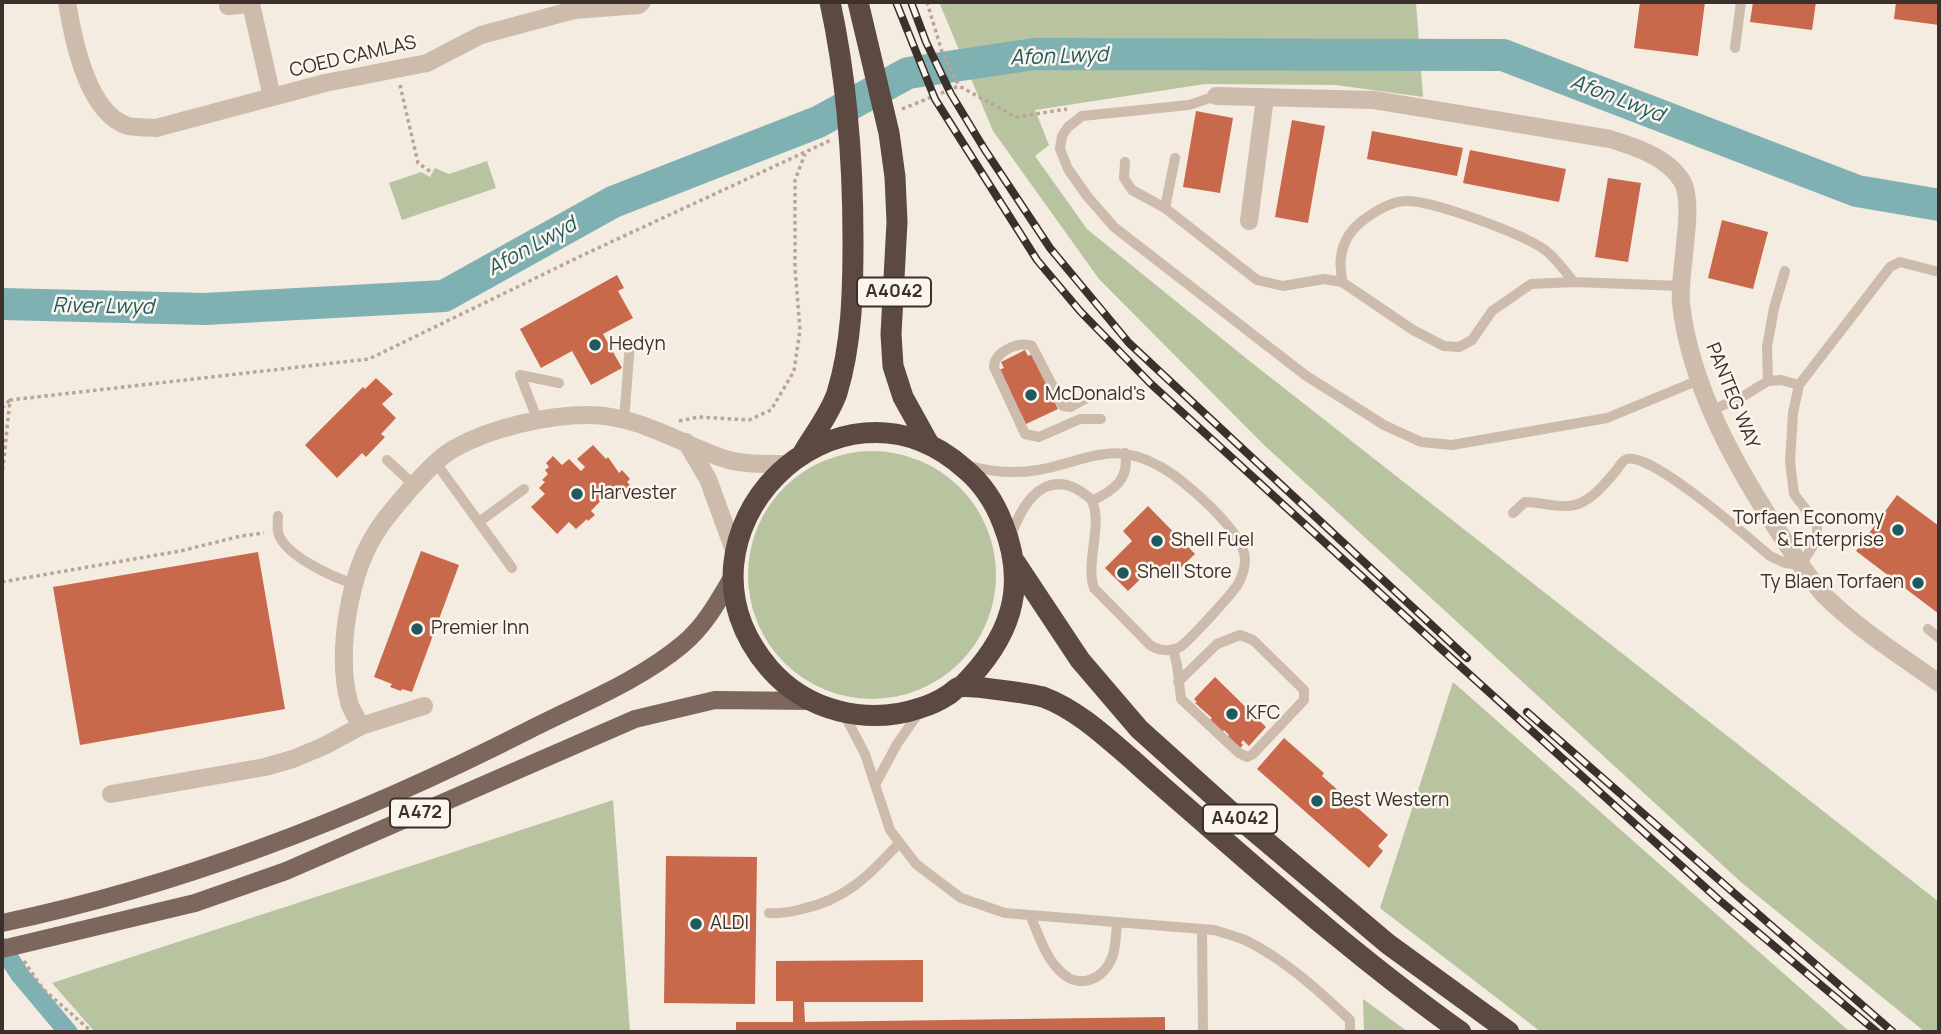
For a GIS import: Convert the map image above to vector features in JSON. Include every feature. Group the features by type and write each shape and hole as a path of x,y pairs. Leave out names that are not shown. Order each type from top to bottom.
{"highway":[{"name":"A4042","path":"795,459 836,397 848,339 853,294 852,158 830,2"},
{"name":"A4042","path":"858,2 890,123 897,222 891,334 894,366 903,397 929,444"},
{"path":"874,433 902,436 929,444 959,463 979,482 994,503 1009,541 1015,562 1015,590 998,644 981,667 961,687 943,699 901,714 878,716 844,713 812,701 790,688 771,671 755,650 743,627 736,602 733,576 735,553 742,527 753,503 768,482 795,459 837,439 874,433"},
{"name":"A4042","path":"1015,562 1080,660 1139,729 1229,810 1388,944 1509,1032"},
{"name":"A4042","path":"961,687 1016,691 1042,697 1071,710 1371,964 1461,1032"}],"main road":[{"name":"A472","path":"2,923 143,887 257,850 366,808 458,766 630,679 668,656 699,628 733,576"},
{"name":"A472","path":"2,949 24,949 195,903 286,871 635,719 715,700 812,701"}],"street":[{"name":"COED CAMLAS","path":"68,2 71,26 81,62 97,102 110,116 129,126 156,128 325,83 427,63 481,35 574,10 639,5 642,2"},
{"name":"COED CAMLAS","path":"228,6 251,3 272,97"},
{"name":"PANTEG WAY","path":"1216,96 1374,100 1610,139 1633,146 1666,164 1684,183 1688,203 1681,301 1689,346 1699,380 1732,457 1801,565 1826,596 1939,683"},
{"path":"1249,221 1265,98"},
{"path":"361,726 349,703 345,663 346,618 363,558 378,529 414,485 455,448 515,426 558,417 591,415 651,427 715,456 741,463 795,459"},
{"path":"686,442 708,479 735,553"},
{"path":"111,794 265,767 324,746 361,726 424,706"}],"lane":[{"path":"1735,48 1741,2"},
{"path":"1216,96 1189,104 1082,116 1062,136 1060,149 1068,169 1114,227 1305,375 1384,425 1421,442 1452,445 1607,418 1699,380"},
{"path":"1165,208 1175,158"},
{"path":"1125,162 1124,178 1132,190 1165,208 1257,280 1283,286 1324,279 1343,283 1413,330 1444,346 1459,347 1472,340 1492,311 1531,284 1574,282 1681,286"},
{"path":"1343,283 1338,265 1344,243 1355,226 1375,211 1403,201 1431,203 1521,237 1546,251 1574,282"},
{"path":"1513,513 1525,502 1565,507 1582,503 1598,490 1625,460 1636,458 1652,465 1686,489 1770,556 1785,563 1801,565 1814,544 1817,533 1816,524 1794,494 1790,462 1793,413 1799,385 1890,267 1900,262 1939,272"},
{"path":"1768,381 1767,347 1774,307 1785,271"},
{"path":"624,420 630,344"},
{"path":"1085,399 1070,407 1063,406 1032,346 1021,344 994,359 993,367 1026,434 1039,437 1080,419 1101,419"},
{"path":"538,421 520,375 559,383"},
{"path":"1713,410 1768,381 1781,380 1799,385"},
{"path":"959,463 986,470 1018,472 1062,465 1101,453 1125,453 1148,460 1183,482 1234,532 1243,547 1245,563 1237,587 1180,647 1158,650 1094,588 1091,578 1095,524 1092,501 1079,491 1066,485 1044,487 1031,497 1022,509 1009,541"},
{"path":"1092,501 1116,487 1124,477 1125,453"},
{"path":"387,460 414,485"},
{"path":"436,463 512,568"},
{"path":"479,522 524,489"},
{"path":"278,516 278,532 284,545 320,570 355,584"},
{"path":"1928,629 1939,638"},
{"path":"1173,649 1177,665 1178,682 1181,699 1239,753 1247,757 1253,754 1304,700 1304,690 1253,640 1240,635 1217,644 1178,682"},
{"path":"875,785 897,744 922,708"},
{"path":"844,713 865,754 890,830 916,864 961,898 1005,913 1214,930 1244,940 1286,965 1350,1020 1350,1032"},
{"path":"769,913 779,914 824,904 853,888 900,843"},
{"path":"1031,915 1046,951 1058,969 1070,979 1082,982 1094,978 1105,969 1113,955 1117,922"},
{"path":"1202,929 1203,1032"}],"path":[{"path":"927,2 942,52 959,85 1016,117 1071,108"},
{"path":"396,69 418,163 431,172"},
{"path":"890,123 959,85"},
{"path":"2,408 10,400 369,359 583,255 843,135"},
{"path":"651,427 699,417 749,420 771,410 794,371 800,330 795,268 795,180 806,152"},
{"path":"2,477 10,400"},
{"path":"2,582 180,551 240,536 278,532"},
{"path":"24,949 43,989 92,1032"}],"green space":[{"path":"939,2 1416,2 1423,97 1336,85 1205,84 1035,110 1049,145 1035,156 1087,229 1247,359 1939,902 1939,1032 1925,1032 1742,883 1263,444 1099,279 993,131"},
{"path":"487,161 496,188 402,220 389,183 421,172 430,177 435,168 449,174"},
{"path":"872,451 908,457 930,466 950,479 968,497 981,517 990,539 996,575 990,611 981,633 968,653 950,671 930,684 908,693 872,699 836,693 814,684 794,671 776,653 763,633 754,611 748,575 754,539 763,517 776,497 794,479 814,466 836,457"},
{"path":"1453,682 1850,1032 1541,1032 1380,908"},
{"path":"613,800 630,1032 95,1032 52,983"},
{"path":"1363,999 1408,1032 1364,1032"}],"building":[{"path":"1640,2 1705,2 1698,56 1634,48"},
{"path":"1753,2 1816,2 1812,30 1750,22"},
{"path":"1896,2 1939,2 1939,25 1894,19"},
{"path":"1196,111 1233,118 1220,193 1183,187"},
{"path":"1292,120 1325,126 1308,223 1275,217"},
{"path":"1372,131 1463,148 1457,176 1367,159"},
{"path":"1470,150 1566,169 1559,202 1463,183"},
{"path":"1608,178 1641,183 1628,262 1595,257"},
{"path":"1722,220 1768,232 1753,289 1708,278"},
{"path":"617,275 624,288 618,291 633,318 603,334 622,368 591,385 572,351 541,368 520,329"},
{"path":"1025,350 1028,356 1032,354 1058,409 1026,424 999,370 1004,368 1001,362"},
{"path":"376,378 393,394 382,404 396,418 381,434 385,437 366,457 362,453 337,478 305,445 363,387 365,389"},
{"path":"593,445 606,459 608,457 619,473 622,470 630,479 627,482 630,485 620,494 618,492 613,496 609,492 591,511 595,515 588,521 587,519 576,529 569,522 557,534 531,507 545,494 539,488 548,474 545,470 549,467 546,463 553,456 562,465 569,459 581,471 585,467 577,459"},
{"name":"Ty Blaen Torfaen","path":"1897,495 1939,526 1939,614 1856,551"},
{"path":"1148,506 1195,554 1170,578 1156,564 1128,591 1105,568 1132,541 1123,531"},
{"path":"421,551 459,565 412,692 401,691 374,677"},
{"path":"258,552 285,709 80,745 53,587"},
{"path":"1215,677 1266,727 1249,746 1243,740 1239,749 1227,738 1229,735 1224,730 1222,733 1209,721 1212,718 1195,703 1197,702 1194,699"},
{"path":"1284,738 1388,835 1378,846 1383,851 1369,868 1257,769"},
{"path":"666,856 757,857 755,1004 664,1003"},
{"path":"923,960 923,1002 804,1002 805,1022 1165,1017 1165,1032 736,1032 736,1022 793,1022 793,1001 776,1001 776,961"}],"waterway":[{"name":"Afon Lwyd","path":"2,304 205,309 444,296 613,202 818,122 908,73 1034,54 1503,55 1857,191 1939,205"},
{"path":"2,947 20,975 68,1032"}],"railway":[{"path":"896,2 935,99 1037,260 1080,311 1150,383 1438,646 1718,899 1877,1032"},
{"path":"911,2 926,42 951,94 985,150 1050,248 1129,343 1467,658"},
{"path":"1527,712 1893,1032"}],"place":[{"name":"Hedyn","path":"595,345"},
{"name":"McDonald's","path":"1031,395"},
{"name":"Harvester","path":"577,494"},
{"name":"Torfaen Economy & Enterprise","path":"1898,530"},
{"name":"Shell Fuel","path":"1157,541"},
{"name":"Shell Store","path":"1123,573"},
{"name":"Ty Blaen Torfaen","path":"1918,583"},
{"name":"Premier Inn","path":"417,629"},
{"name":"KFC","path":"1232,714"},
{"name":"Best Western","path":"1317,801"},
{"name":"ALDI","path":"696,924"}],"water label":[{"name":"River Lwyd","path":"103,307"}]}
